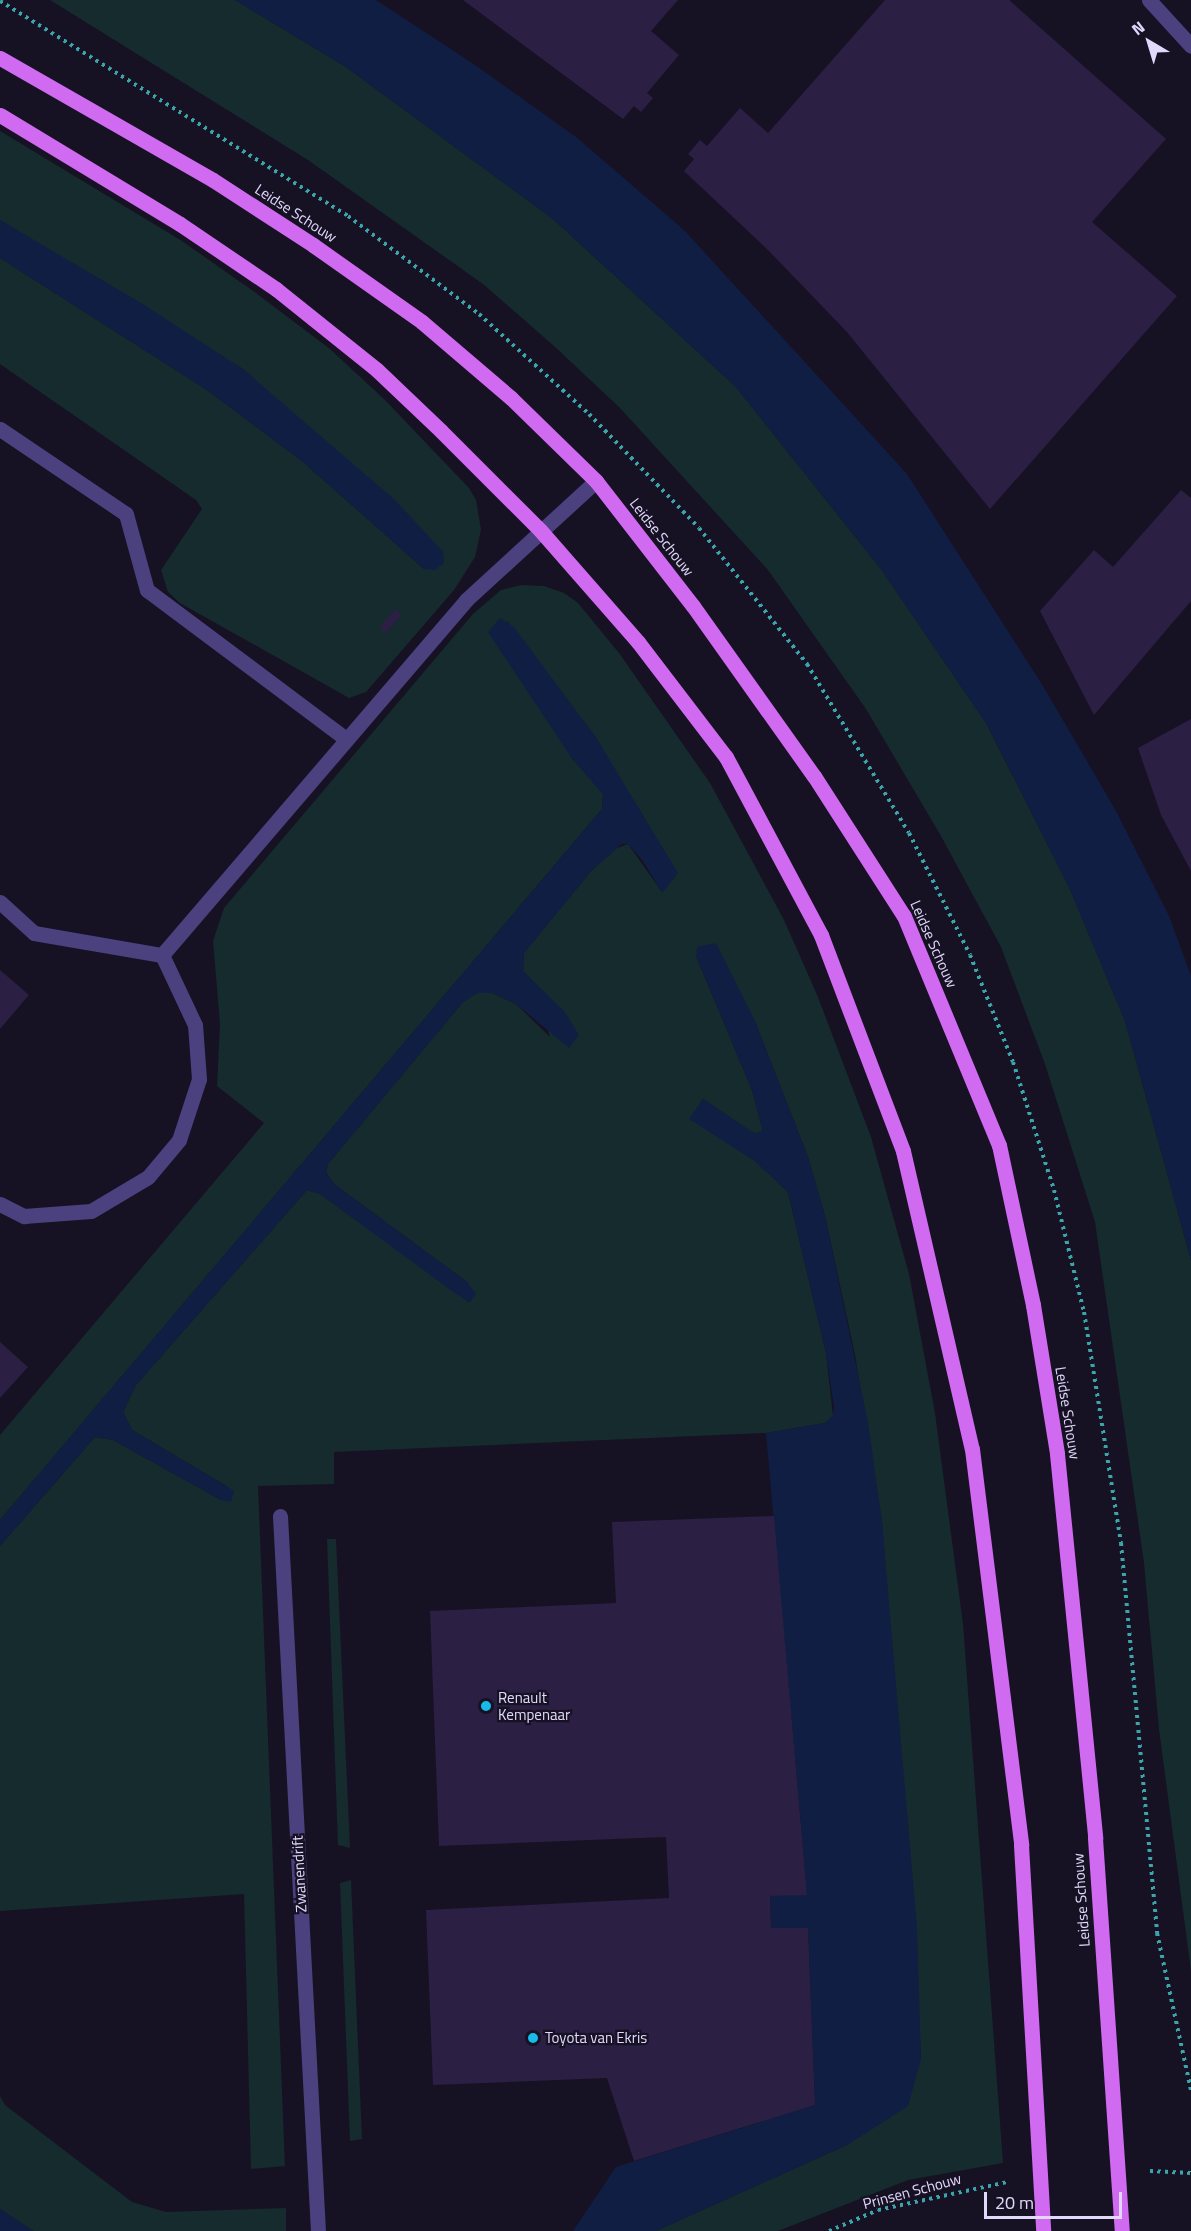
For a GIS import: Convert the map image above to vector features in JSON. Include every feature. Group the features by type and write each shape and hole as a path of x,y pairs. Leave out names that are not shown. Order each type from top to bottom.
{"main road":[{"name":"Leidse Schouw","path":"0,58 213,180 422,322 511,398 596,481 700,615 814,776 904,916 999,1145 1033,1305 1057,1454 1095,1838 1122,2231"},
{"path":"0,115 180,224 276,289 377,370 540,530 638,642 726,757 821,935 903,1151 972,1449 1021,1845 1038,2179 1043,2231"}],"street":[{"path":"1149,0 1191,46"},
{"path":"0,429 126,514 147,590 346,739"},
{"path":"162,955 466,600 596,481"},
{"path":"0,902 34,933 162,955"},
{"path":"0,1204 24,1216 91,1211 148,1177 179,1140 199,1079 195,1025 162,955"},
{"name":"Zwanendrift","path":"280,1516 318,2231"}],"path":[{"name":"Prinsen Schouw","path":"830,2231 878,2210 913,2201 980,2186 1038,2179"}],"green space":[{"path":"50,0 235,0 346,67 553,219 735,386 881,569 986,723 1069,887 1125,1021 1191,1260 1191,1971 1159,1729 1144,1563 1095,1222 1045,1064 1001,947 941,836 866,709 768,570 620,408 554,346 483,284 308,160"},
{"path":"0,131 182,241 330,349 385,400 469,488 476,500 481,530 475,557 454,590 366,692 349,698 180,603 168,592 161,570 202,509 196,500 0,364 0,258 207,390 302,461 424,569 443,552 409,517 243,369 0,220"},
{"path":"521,585 544,586 564,593 578,603 619,653 710,783 784,920 818,997 871,1137 909,1274 935,1413 963,1624 1003,2163 908,2180 778,2231 656,2231 849,2144 921,2059 918,1998 882,1522 855,1355 825,1216 808,1157 754,1019 696,956 752,1090 763,1131 754,1134 703,1099 690,1119 755,1161 788,1192 826,1353 833,1416 825,1423 766,1433 334,1452 334,1484 258,1486 285,2166 251,2169 244,1894 0,1911 0,1546 95,1437 113,1440 221,1500 228,1487 132,1430 123,1412 136,1385 307,1190 320,1194 469,1302 467,1282 334,1184 326,1172 328,1164 463,1002 477,993 492,993 516,1004 550,1037 532,981 523,971 524,953 591,871 617,848 628,844 662,892 675,877 597,739 506,620 571,757 603,794 602,809 0,1520 0,1435 264,1123 217,1086 220,1024 213,941 224,908 473,614 501,590"},
{"path":"327,1539 336,1539 350,1848 338,1845"},
{"path":"351,1880 362,2139 350,2141 340,1883"},
{"path":"0,2096 5,2105 132,2202 166,2212 286,2208 286,2231 33,2231 0,2209"}],"water":[{"path":"235,0 376,0 472,63 576,137 684,230 907,474 1043,686 1116,811 1169,916 1191,976 1191,1260 1125,1021 1069,887 986,723 881,569 735,386 553,219 346,67"},
{"path":"0,220 141,303 243,369 396,501 443,552 444,563 435,570 424,569 302,461 207,390 0,258"},
{"path":"500,618 514,627 597,739 678,873 662,893 643,861 628,844 622,844 591,871 524,953 523,971 564,1011 579,1035 569,1048 516,1004 492,993 477,993 463,1002 328,1164 326,1172 334,1184 467,1282 476,1294 470,1302 456,1294 320,1194 307,1190 136,1385 123,1412 132,1430 234,1491 231,1502 221,1500 113,1440 95,1437 0,1546 0,1520 602,809 603,794 571,757 488,632"},
{"path":"716,943 754,1019 808,1157 825,1216 868,1422 882,1522 917,1927 921,2059 908,2106 849,2144 656,2231 573,2231 616,2167 815,2105 808,1928 771,1928 770,1896 807,1894 766,1433 825,1423 833,1416 834,1407 826,1353 788,1192 755,1161 689,1119 703,1099 754,1133 763,1131 752,1090 696,956 697,947"},
{"path":"0,2209 33,2231 0,2231"}],"building":[{"path":"463,0 678,0 651,31 679,55 647,93 653,98 641,112 634,106 623,119"},
{"path":"885,0 1009,0 1166,139 1092,222 1177,296 990,509 847,332 768,250 684,171 694,159 688,154 700,140 707,146 740,108 768,133"},
{"path":"1181,490 1191,498 1191,601 1094,715 1040,611 1094,550 1113,567"},
{"path":"395,609 402,615 386,633 380,627"},
{"path":"1191,719 1191,871 1161,815 1138,748"},
{"path":"0,970 29,995 0,1029"},
{"path":"0,1342 28,1367 0,1398"},
{"path":"774,1516 807,1895 770,1896 771,1928 808,1928 815,2105 634,2161 607,2078 433,2085 426,1910 669,1898 666,1837 439,1846 430,1611 616,1603 612,1522"}],"place":[{"name":"Renault Kempenaar","path":"486,1706"},
{"name":"Toyota van Ekris","path":"533,2038"}]}
